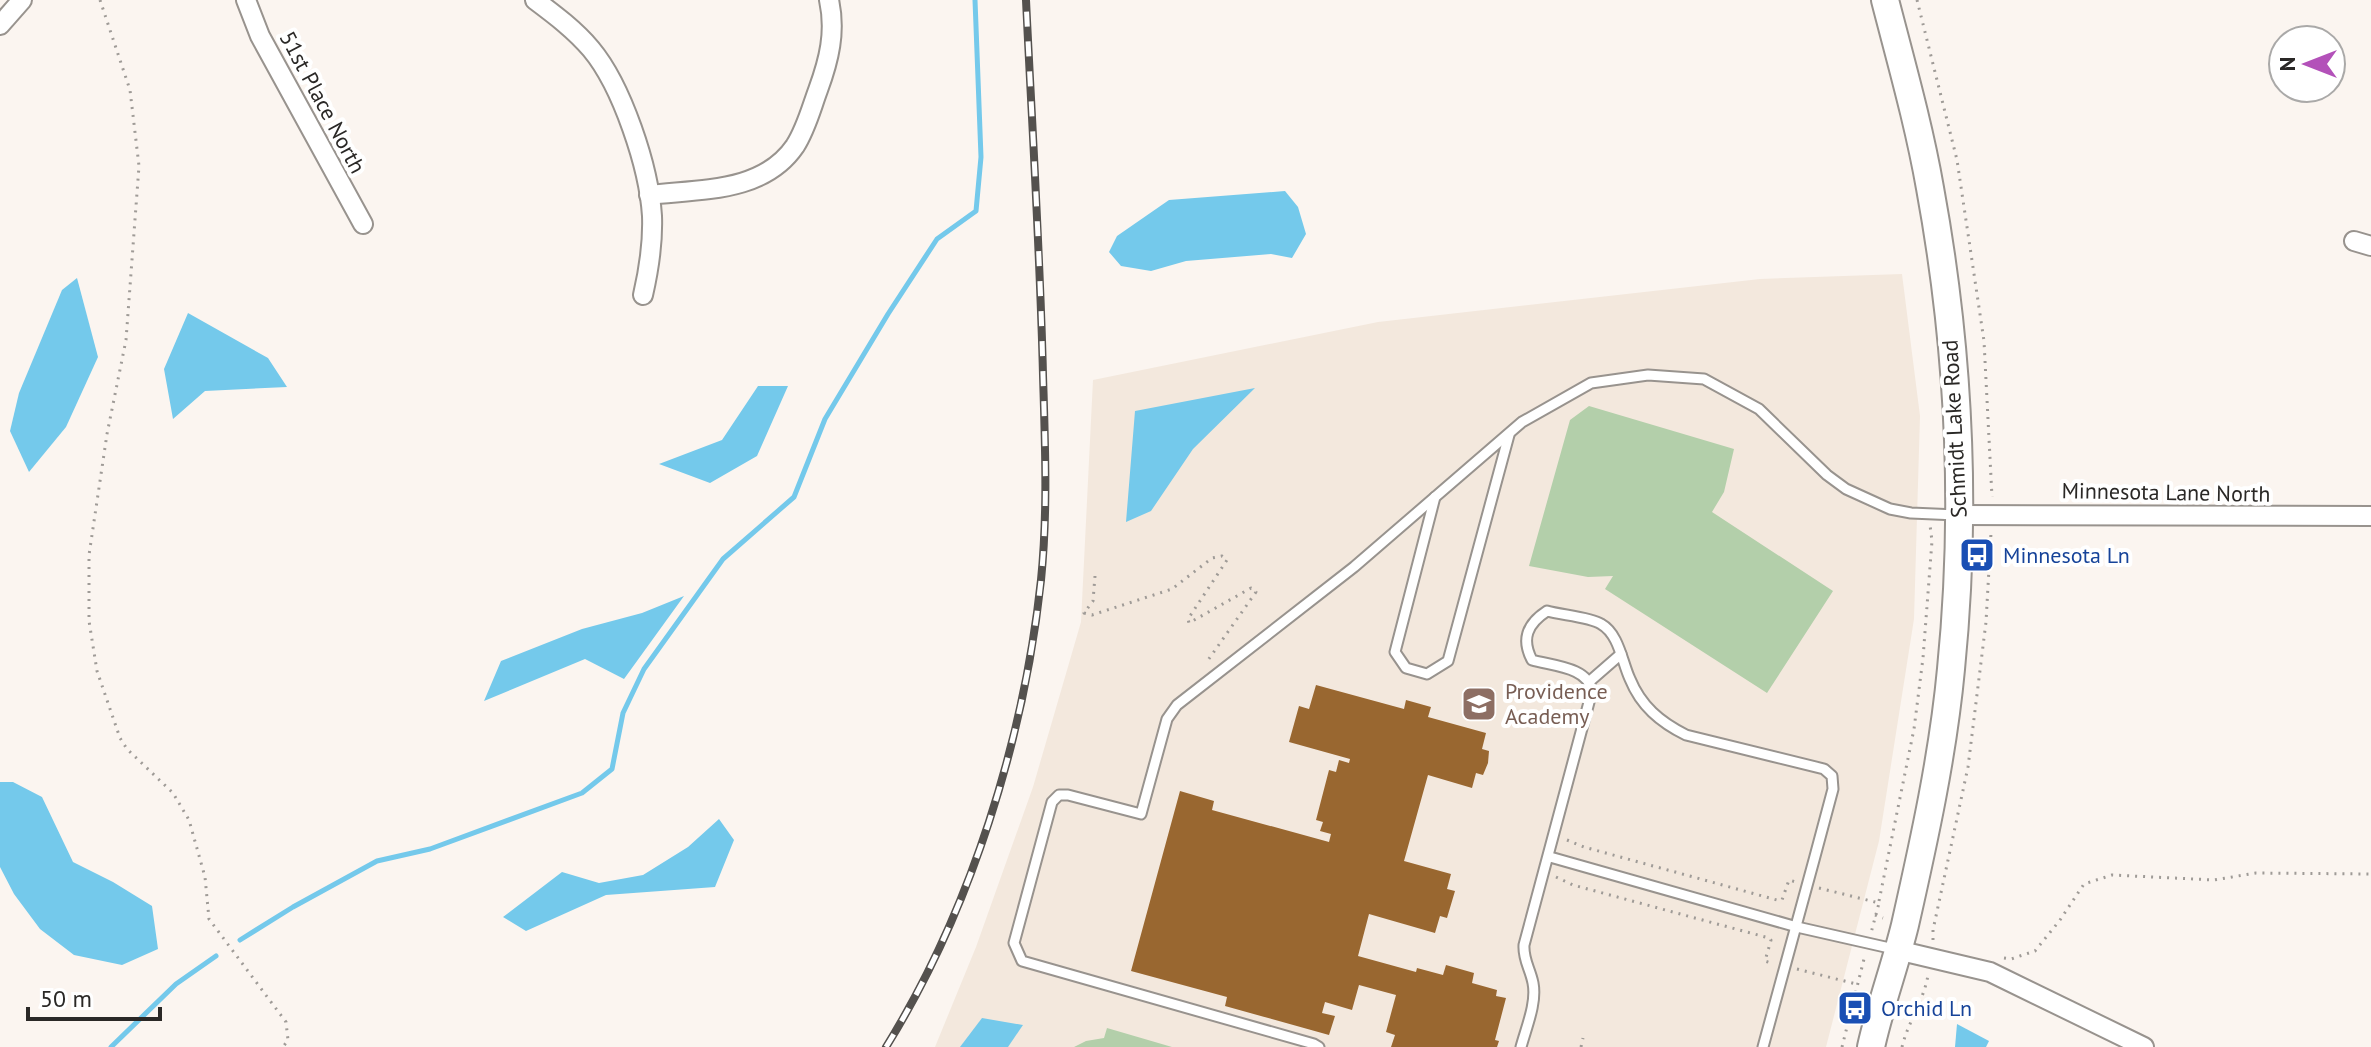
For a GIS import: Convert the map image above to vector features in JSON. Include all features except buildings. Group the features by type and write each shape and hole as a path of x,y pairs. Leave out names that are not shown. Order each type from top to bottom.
{"street":[{"path":"0,25 22,0"},
{"name":"51st Place North","path":"246,0 260,36 363,224"},
{"path":"535,0 580,37 614,84 629,121 652,215 651,256 643,295"},
{"path":"649,195 741,184 765,175 785,159 805,126 830,55 832,24 829,0"},
{"name":"Schmidt Lake Road","path":"1871,1047 1897,950 1935,776 1951,671 1960,515 1959,446 1944,271 1930,186 1885,0"},
{"name":"Minnesota Lane North","path":"1960,515 2371,516"},
{"path":"1897,950 1990,972 2144,1047"}],"lane":[{"path":"1319,1047 1022,961 1014,943 1052,802 1059,795 1068,795 1141,814 1167,719 1177,705 1354,567 1522,422 1591,383 1648,375 1704,379 1759,409 1827,475 1846,489 1890,509 1960,515"},
{"path":"1435,497 1395,652 1406,668 1427,674 1448,661 1510,432"},
{"path":"1521,1047 1534,994 1523,957 1524,945 1592,691 1590,681 1583,674 1532,660 1526,639 1529,626 1547,611 1602,624 1613,638 1641,699 1653,715 1669,727 1686,735 1824,769 1832,776 1833,789 1763,1047"},
{"path":"1590,681 1621,654"},
{"path":"1550,857 1797,927 1897,950"}],"path":[{"path":"100,0 130,90 139,166 126,340 107,434 89,555 89,621 97,671 120,738 127,749 173,793 189,820 205,877 209,919 286,1022 288,1040 283,1047"},
{"path":"1875,915 1901,801 1923,658 1932,541 1929,514"},
{"path":"1095,576 1093,601 1084,613 1092,615 1172,589 1212,558 1222,556 1227,560 1188,619 1189,623 1251,588 1256,592 1205,665 1213,676"},
{"path":"1576,842 1584,847 1777,900 1782,900 1785,895 1789,880 1879,903"},
{"path":"1998,956 2011,959 2035,951 2084,884 2112,875 2214,880 2256,873 2371,874"},
{"path":"1573,885 1769,938 1765,961 1858,985 1842,1047"},
{"path":"1581,1047 1583,1038"}],"shaded area":[{"name":"Providence Academy","path":"1902,274 1920,416 1914,619 1879,841 1826,1047 935,1047 976,947 1033,787 1081,622 1093,380 1378,322 1760,279"}],"green space":[{"path":"1589,406 1734,449 1724,492 1712,512 1833,591 1767,693 1605,589 1613,576 1588,577 1529,566 1570,420"},
{"path":"1107,1028 1172,1047 1074,1047 1104,1038"}],"water":[{"path":"1285,191 1298,207 1306,234 1292,258 1271,254 1186,261 1151,271 1121,266 1109,252 1117,236 1169,200"},
{"path":"77,278 98,357 66,427 29,472 10,431 19,393 62,290"},
{"path":"188,313 268,358 287,387 205,391 173,419 164,369"},
{"path":"758,386 788,386 757,456 710,483 659,464 722,440"},
{"path":"1255,388 1193,449 1151,511 1126,522 1135,411"},
{"path":"684,596 624,679 585,659 484,701 501,661 582,629 642,613"},
{"path":"0,782 13,782 42,797 73,862 152,906 158,949 122,965 74,955 40,929 14,894 0,867"},
{"path":"719,819 734,840 715,887 606,895 526,931 503,917 562,872 599,883 643,875 688,847"},
{"path":"982,1018 1023,1025 1008,1047 960,1047"},
{"path":"1957,1024 1989,1041 1986,1047 1955,1047"}],"waterway":[{"path":"240,940 377,861 430,849 582,793 612,769 623,713 644,669 723,559 794,497 825,419 888,314 937,239 976,211 981,157 975,0"},
{"path":"111,1047 176,984 216,956"}],"railway":[{"path":"886,1047 944,939 968,881 1007,762 1033,640 1043,554 1045,426 1026,0"}],"place":[{"name":"Minnesota Ln","path":"1977,555"},
{"name":"Providence Academy","path":"1479,704"},
{"name":"Orchid Ln","path":"1855,1008"}]}
